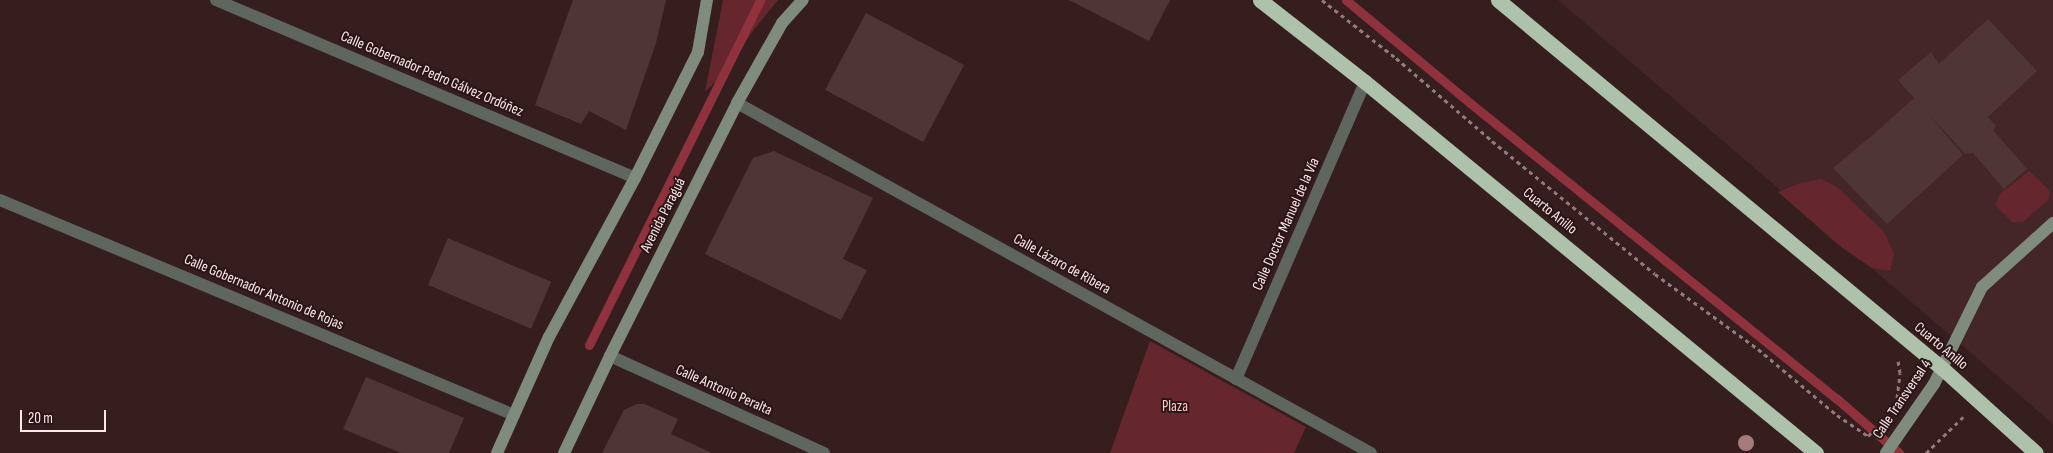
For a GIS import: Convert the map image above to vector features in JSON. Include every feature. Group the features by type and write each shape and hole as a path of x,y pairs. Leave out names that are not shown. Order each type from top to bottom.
{"highway":[{"name":"Cuarto Anillo","path":"1260,0 1365,82 1802,448 1816,453"},
{"name":"Cuarto Anillo","path":"1498,0 1943,369 2036,453"}],"main road":[{"path":"497,453 549,336 635,178 698,52 707,0"},
{"name":"Avenida Paraguá","path":"564,453 610,356 737,103 782,23 803,0"},
{"name":"Calle Transversal 4","path":"1887,452 1943,369 1982,286 2053,223"}],"street":[{"name":"Calle Gobernador Pedro Gálvez Ordóñez","path":"216,0 635,178"},
{"name":"Calle Doctor Manuel de la Vía","path":"1236,379 1365,82"},
{"name":"Calle Lázaro de Ribera","path":"737,103 1372,453"},
{"name":"Calle Gobernador Antonio de Rojas","path":"0,200 514,415"},
{"name":"Calle Antonio Peralta","path":"610,356 824,453"}],"path":[{"path":"1322,0 1396,58 1492,141 1648,267 1758,349 1837,415 1868,436 1881,424"},
{"path":"1897,356 1900,373 1897,402"},
{"path":"1926,453 1967,413"}],"shaded area":[{"path":"1558,0 2053,0 2053,424 2005,382"}],"green space":[{"path":"723,0 778,0 752,32 731,66 705,92"},
{"path":"2029,171 2050,191 2048,200 2023,222 2012,222 1995,205 2000,194"},
{"path":"1821,179 1837,187 1885,233 1894,254 1890,271 1872,268 1841,247 1778,192 1800,183"},
{"name":"Plaza","path":"1150,341 1306,427 1294,453 1110,453"}],"building":[{"path":"573,0 666,0 656,43 626,130 589,111 581,124 535,105"},
{"path":"1069,0 1170,0 1149,41"},
{"path":"866,13 964,65 923,142 825,90"},
{"path":"1988,19 2037,71 1988,117 1996,126 1993,130 2027,169 2004,189 1973,153 1965,154 1927,112 1963,155 1887,224 1833,168 1914,98 1898,80 1931,52 1939,64"},
{"path":"774,151 873,198 843,259 867,270 841,320 705,254 753,158"},
{"path":"448,238 551,282 531,329 428,285"},
{"path":"366,377 464,418 449,453 401,453 343,429"},
{"path":"637,404 645,404 678,419 671,434 712,453 602,453 624,410"}],"waterway":[{"path":"589,345 760,0"},
{"path":"1346,0 1470,103 1836,398 1899,453"}]}
